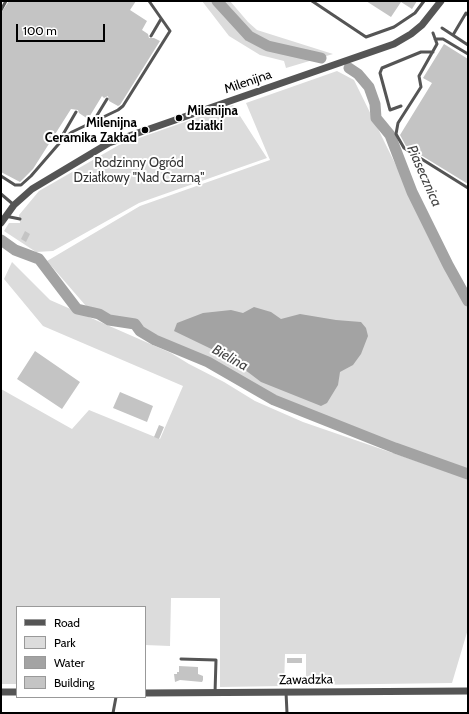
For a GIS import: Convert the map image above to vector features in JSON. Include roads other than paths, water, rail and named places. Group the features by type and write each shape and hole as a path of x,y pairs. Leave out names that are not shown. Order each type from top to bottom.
{"street":[{"name":"Milenijna","path":"3,220 14,205 38,184 109,143 394,44 422,25 441,1"},
{"name":"Zawadzka","path":"146,693 468,691"},
{"path":"1,692 16,692"}],"lane":[{"path":"1,10 6,1"},
{"path":"1,176 15,185 21,185 72,132 118,110 123,106 170,31 149,1"},
{"path":"312,1 366,37 394,27 415,13 424,1"},
{"path":"452,35 466,14 468,15"},
{"path":"151,36 162,19"},
{"path":"442,28 468,45"},
{"path":"432,33 437,44 419,76 421,87 398,123 396,134 404,148 468,188"},
{"path":"435,38 443,39 468,54"},
{"path":"401,106 390,110 380,73 382,68 421,52 433,52"},
{"path":"93,122 106,99"},
{"path":"54,150 76,112"},
{"path":"1,194 14,205"},
{"path":"1,200 5,197"},
{"path":"3,220 20,219"},
{"path":"181,659 216,660 215,693"},
{"path":"286,692 287,713"},
{"path":"113,713 116,698"}],"water":[{"path":"254,307 271,312 281,319 300,314 336,320 361,322 366,328 368,336 361,354 353,365 340,372 338,385 327,403 321,406 261,382 228,357 174,331 177,323 203,313 231,310 243,313"}],"waterway":[{"name":"Piasecznica","path":"217,1 249,36 268,46 321,58"},
{"name":"Piasecznica","path":"349,68 358,74 369,87 375,104 376,118 390,135 412,192 448,265 468,301"},
{"name":"Bielina","path":"1,240 15,250 39,259 77,309 99,314 109,320 135,324 140,331 155,340 208,362 274,400 395,448 468,474"}],"place":[{"name":"Milenijna działki","path":"179,118"},
{"name":"Milenijna Ceramika Zakład","path":"145,130"}],"park label":[{"name":"Rodzinny Ogród Działkowy \"Nad Czarną\"","path":"139,170"}]}
